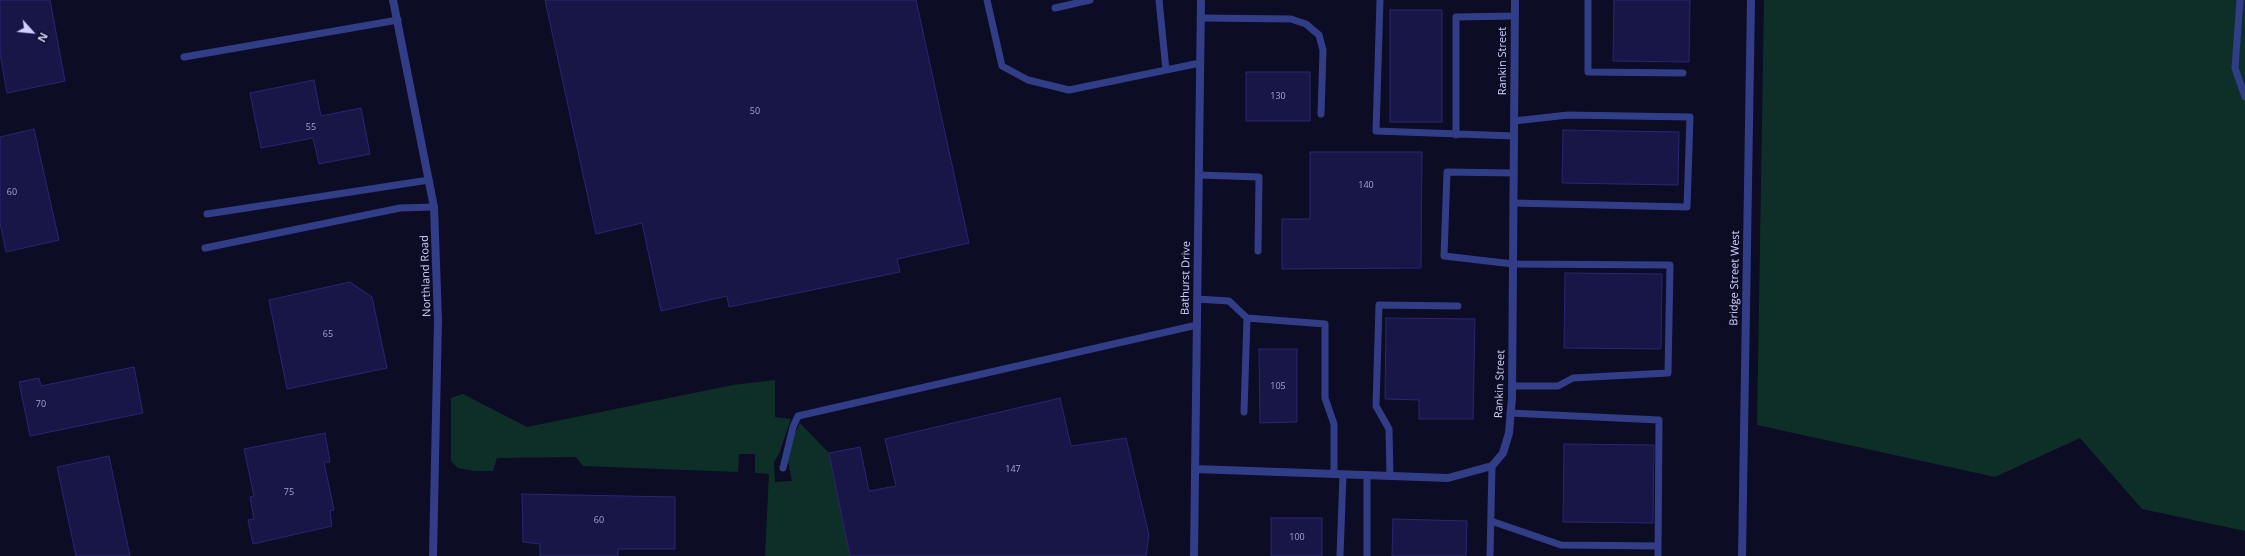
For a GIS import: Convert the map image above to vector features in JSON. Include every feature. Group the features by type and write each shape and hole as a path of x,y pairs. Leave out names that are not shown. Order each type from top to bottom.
{"street":[{"name":"Northland Road","path":"393,0 434,207 438,320 433,556"},
{"name":"Bathurst Drive","path":"1194,556 1201,0"},
{"name":"Rankin Street","path":"1492,466 1503,453 1509,433 1512,386 1515,0"},
{"name":"Bridge Street West","path":"1742,556 1751,0"},
{"path":"1195,469 1448,478 1492,466"}],"lane":[{"path":"987,0 1002,66 1028,80 1070,90 1200,63"},
{"path":"1054,8 1090,0"},
{"path":"1159,0 1166,70"},
{"path":"1380,0 1376,131 1514,136"},
{"path":"1588,0 1588,72 1683,73"},
{"path":"2240,0 2235,68 2245,97"},
{"path":"1456,134 1456,17 1515,16"},
{"path":"1201,18 1291,19 1306,24 1319,35 1323,50 1321,114"},
{"path":"184,57 398,20"},
{"path":"1513,204 1687,207 1690,117 1568,115 1514,121"},
{"path":"1512,386 1558,386 1573,378 1668,374 1670,265 1513,264 1444,256 1447,172 1513,173"},
{"path":"1199,175 1259,177 1258,251"},
{"path":"207,214 429,180"},
{"path":"205,248 400,208 434,207"},
{"path":"1197,299 1229,300 1247,318 1325,324 1325,398 1334,424 1334,474"},
{"path":"1390,476 1389,429 1376,406 1379,305 1458,306"},
{"path":"1244,412 1247,318"},
{"path":"782,468 793,427 798,416 1197,325"},
{"path":"1510,413 1660,420 1658,556"},
{"path":"1490,556 1492,466"},
{"path":"1340,556 1343,474"},
{"path":"1367,475 1367,556"},
{"path":"1491,521 1561,545 1658,546"}],"green space":[{"path":"1764,0 2245,0 2245,531 2142,509 2080,438 1995,477 1757,425"},
{"path":"775,380 775,417 791,419 779,454 774,462 775,482 792,481 787,456 792,438 800,423 829,453 850,556 765,556 769,474 755,473 755,454 739,454 738,472 583,466 576,457 497,458 493,471 474,471 458,468 451,461 451,398 463,394 527,427 733,385"}],"building":[{"path":"0,0 50,0 65,81 7,93 0,53"},
{"path":"545,0 916,0 969,243 897,259 900,272 729,307 727,296 661,311 642,223 596,234"},
{"path":"1614,0 1690,0 1689,62 1613,61"},
{"path":"1390,10 1442,10 1442,122 1390,122"},
{"path":"1246,72 1310,72 1310,121 1246,121"},
{"path":"314,80 321,116 361,108 370,154 319,164 313,138 261,148 250,93"},
{"path":"34,129 59,240 6,252 0,223 0,137"},
{"path":"1563,130 1679,132 1678,185 1562,183"},
{"path":"1310,152 1422,152 1421,268 1282,269 1282,219 1310,219"},
{"path":"1565,273 1662,274 1661,349 1564,348"},
{"path":"350,282 372,297 387,368 287,389 269,300"},
{"path":"1386,318 1475,319 1473,419 1419,419 1419,400 1385,399"},
{"path":"1259,349 1297,349 1297,422 1260,423"},
{"path":"134,367 143,413 30,436 19,382 39,378 41,386"},
{"path":"1060,398 1071,446 1126,438 1149,535 1146,556 850,556 829,453 860,447 869,491 896,486 885,439"},
{"path":"325,433 330,462 324,462 334,510 330,511 332,526 253,544 248,520 254,519 250,497 254,496 244,449"},
{"path":"1564,444 1654,445 1653,523 1563,522"},
{"path":"109,456 130,556 76,556 57,467"},
{"path":"522,494 675,497 675,549 618,549 618,556 540,556 540,544 523,542"},
{"path":"1271,518 1322,518 1322,556 1271,556"},
{"path":"1393,519 1467,521 1466,556 1392,556"}]}
